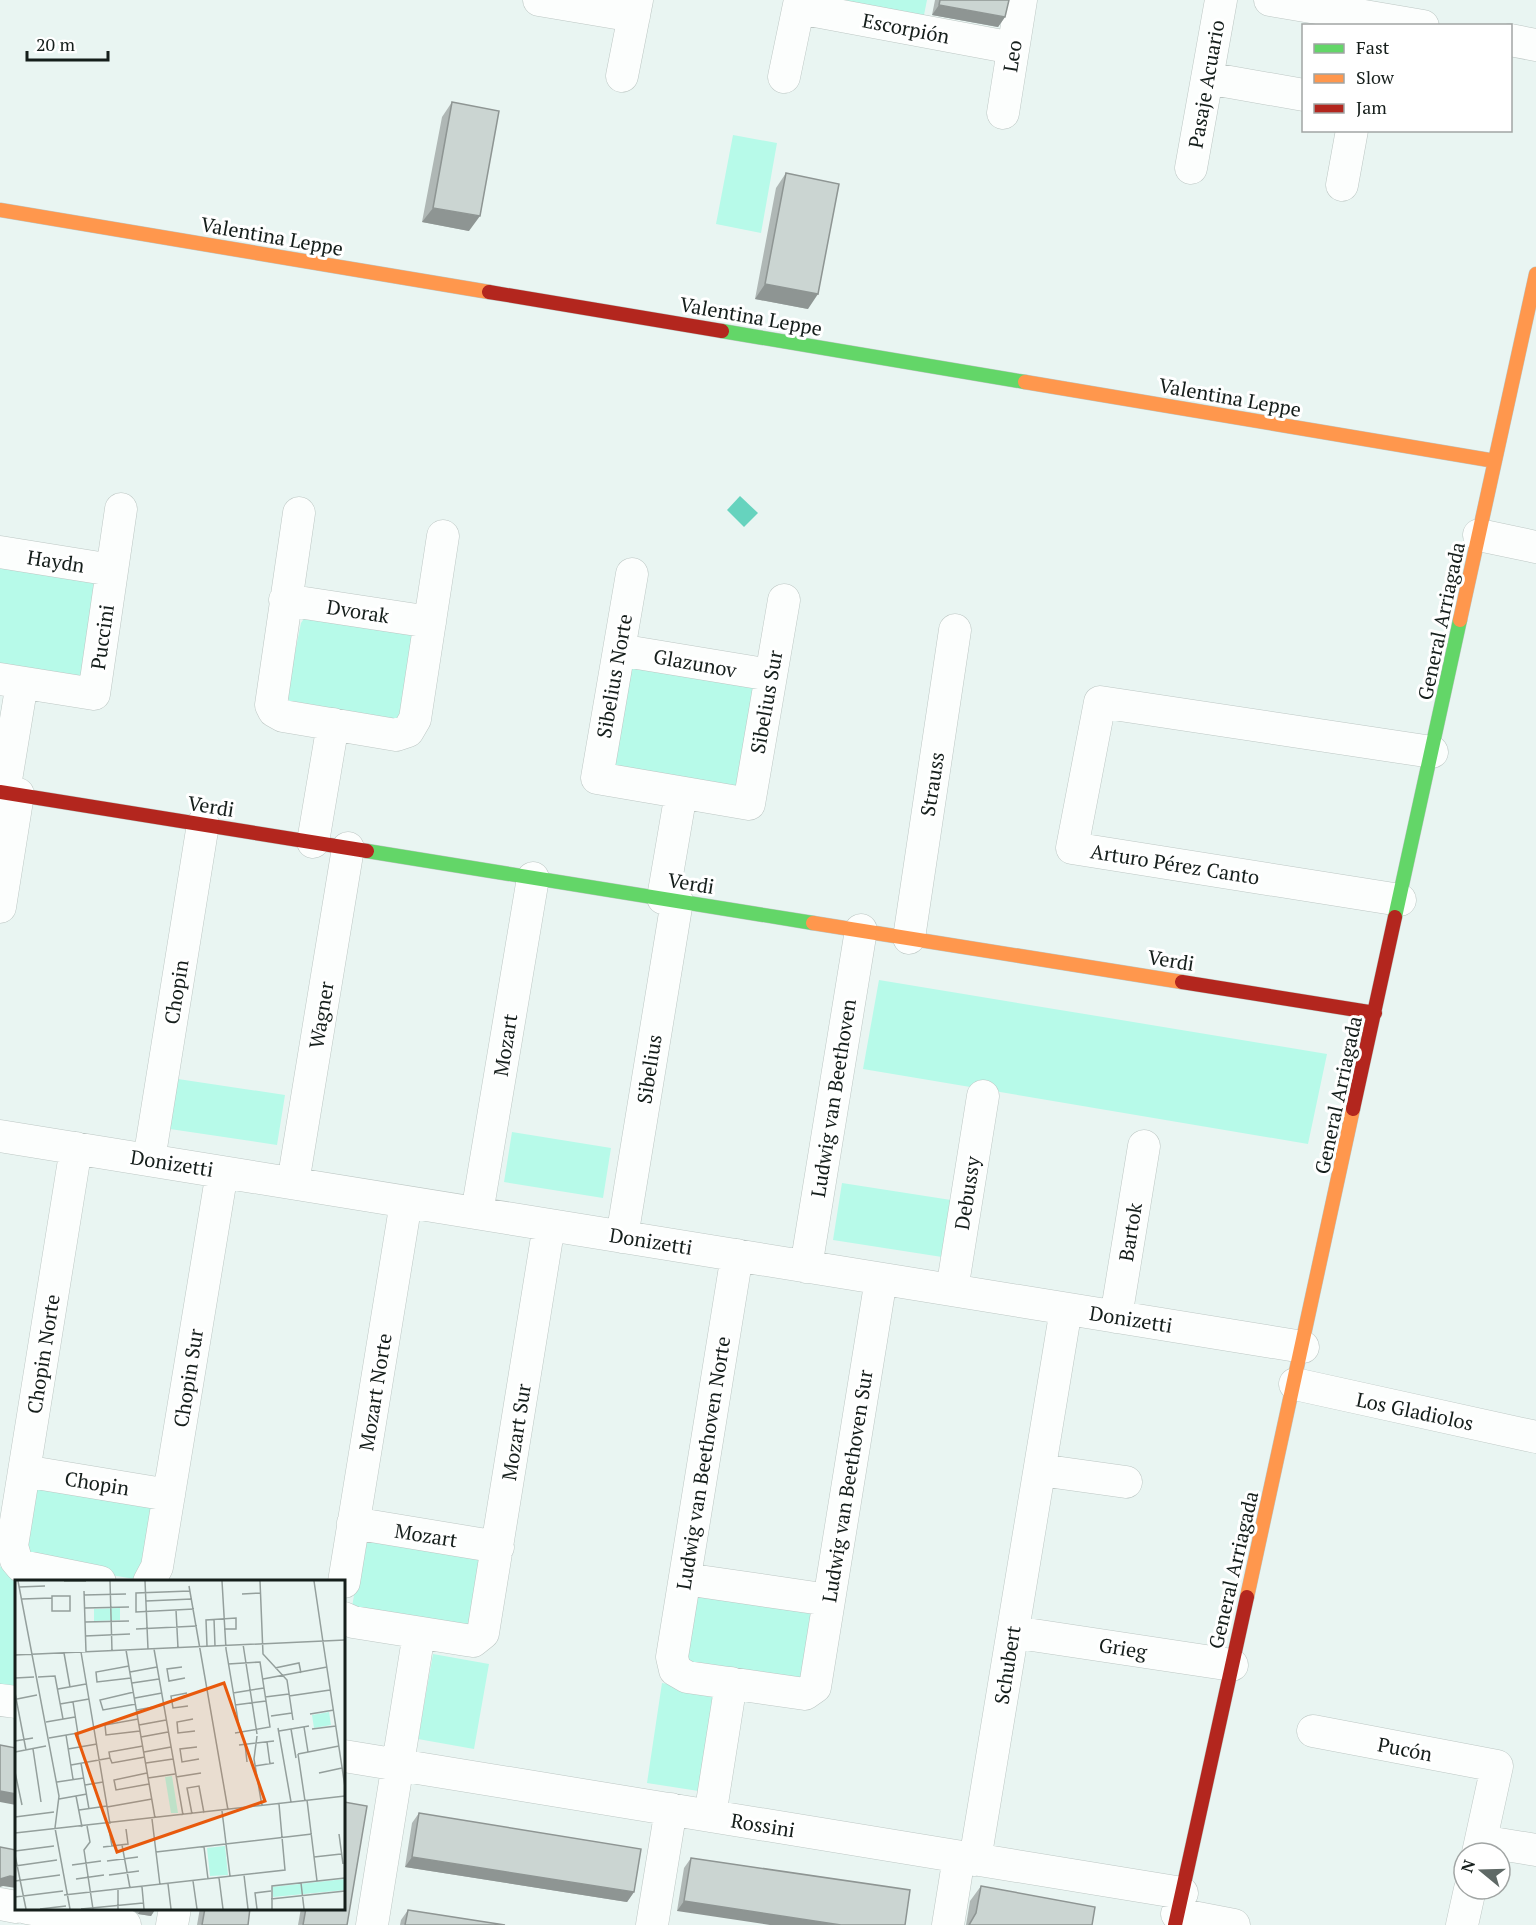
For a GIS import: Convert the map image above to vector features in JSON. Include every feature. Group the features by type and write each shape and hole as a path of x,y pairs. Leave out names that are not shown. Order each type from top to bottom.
{"street":[{"path":"539,0 635,8 622,76"},
{"name":"Leo","path":"1003,113 1021,0"},
{"name":"Pasaje Acuario","path":"1191,168 1221,0"},
{"path":"1270,0 1371,21 1402,24"},
{"path":"784,77 799,4"},
{"name":"Escorpión","path":"799,4 1013,48"},
{"path":"1512,40 1536,45"},
{"path":"1207,78 1302,95"},
{"path":"1342,185 1352,132"},
{"name":"Valentina Leppe","path":"0,210 1495,461"},
{"name":"General Arriagada","path":"1178,1911 1536,274"},
{"name":"Puccini","path":"0,907 11,681 94,694 122,509"},
{"path":"298,513 271,705 274,711 283,716 396,735 408,731 415,719 443,536"},
{"path":"1479,535 1536,547"},
{"name":"Haydn","path":"0,552 112,570"},
{"name":"Sibelius Norte","path":"632,574 597,778 681,793"},
{"name":"Dvorak","path":"285,600 430,622"},
{"name":"Sibelius Sur","path":"681,793 749,804 784,600"},
{"name":"Strauss","path":"909,938 956,630"},
{"name":"Glazunov","path":"619,650 771,675"},
{"name":"Arturo Pérez Canto","path":"1400,900 1072,848 1100,702 1432,752"},
{"path":"314,842 333,724"},
{"name":"Verdi","path":"7,793 1375,1013"},
{"name":"Sibelius","path":"622,1237 670,900 681,793"},
{"name":"Chopin","path":"149,1160 203,824"},
{"name":"Wagner","path":"293,1183 348,848"},
{"name":"Mozart","path":"477,1213 533,878"},
{"name":"Ludwig van Beethoven","path":"806,1267 861,930"},
{"name":"Debussy","path":"952,1290 983,1096"},
{"name":"Donizetti","path":"0,1136 1303,1347"},
{"name":"Bartok","path":"1116,1317 1144,1146"},
{"name":"Chopin Norte","path":"76,1148 12,1546 16,1560 29,1568 83,1580"},
{"name":"Chopin Sur","path":"150,1580 157,1567 222,1172"},
{"name":"Mozart Norte","path":"344,1580 406,1202"},
{"name":"Mozart Sur","path":"419,1633 472,1641 479,1638 486,1628 549,1225"},
{"name":"Ludwig van Beethoven Norte","path":"731,1683 687,1677 675,1670 672,1657 737,1256"},
{"name":"Ludwig van Beethoven Sur","path":"731,1683 805,1694 811,1692 816,1682 880,1279"},
{"name":"Schubert","path":"948,1925 967,1858 1013,1632 1066,1309"},
{"name":"Los Gladiolos","path":"1295,1384 1536,1437"},
{"path":"1040,1470 1126,1482"},
{"name":"Chopin","path":"24,1471 169,1495"},
{"name":"Mozart","path":"353,1523 498,1547"},
{"path":"685,1579 829,1600"},
{"path":"345,1618 353,1622 419,1633 372,1925"},
{"name":"Grieg","path":"1013,1632 1232,1665"},
{"path":"710,1816 731,1683"},
{"path":"0,1700 15,1702"},
{"name":"Pucón","path":"1313,1731 1497,1766 1481,1841"},
{"name":"Rossini","path":"345,1756 967,1858 1234,1925"},
{"path":"652,1925 671,1809"},
{"path":"1512,1849 1536,1850"},
{"path":"1462,1925 1467,1901"},
{"path":"0,1904 15,1907"},
{"path":"39,1910 125,1925"},
{"path":"172,1925 175,1910"}],"shaded area":[{"path":"814,0 927,0 923,20"},
{"path":"733,135 777,143 761,233 716,224"},
{"path":"740,496 758,513 744,527 727,510"},
{"path":"0,562 102,578 86,682 0,668"},
{"path":"305,617 416,634 406,718 396,725 295,708 286,696 301,623"},
{"path":"629,663 759,687 739,791 609,766"},
{"path":"879,980 1327,1054 1308,1144 863,1069"},
{"path":"178,1079 285,1095 277,1145 170,1129"},
{"path":"512,1132 611,1148 603,1198 504,1182"},
{"path":"842,1183 951,1200 942,1257 833,1240"},
{"path":"31,1484 161,1501 149,1569 135,1579 68,1568 66,1580 15,1580 15,1690 0,1686 0,1567 20,1548"},
{"path":"365,1535 484,1554 470,1629 351,1612"},
{"path":"699,1587 818,1607 804,1686 685,1668"},
{"path":"433,1654 489,1664 474,1749 418,1739"},
{"path":"662,1683 721,1692 705,1792 647,1783"}],"building":[{"path":"940,0 1009,0 1005,17 939,5"},
{"path":"452,102 499,111 480,216 433,208"},
{"path":"786,173 839,184 818,294 765,284"},
{"path":"0,1745 15,1748 15,1794 0,1791"},
{"path":"345,1802 367,1806 347,1925 303,1925 306,1910 345,1910"},
{"path":"419,1813 641,1849 634,1892 412,1857"},
{"path":"0,1847 15,1850 15,1877 0,1879"},
{"path":"691,1858 910,1890 905,1925 841,1925 684,1901"},
{"path":"981,1886 1095,1907 1092,1925 969,1925 976,1913"},
{"path":"205,1910 250,1910 248,1925 202,1925"},
{"path":"408,1910 505,1925 405,1925"}],"traffic: fast":[{"path":"722,331 1025,382"},
{"path":"1395,917 1460,620"},
{"path":"367,851 813,923"}],"traffic: slow":[{"path":"0,210 489,292"},
{"path":"1460,620 1536,274"},
{"path":"1025,382 1495,461"},
{"path":"813,923 1182,982"},
{"path":"1247,1597 1353,1109"}],"traffic: jam":[{"path":"489,292 722,331"},
{"path":"0,792 367,851"},
{"path":"1353,1109 1395,917"},
{"path":"1182,982 1375,1013"},
{"path":"1175,1925 1247,1597"}]}
